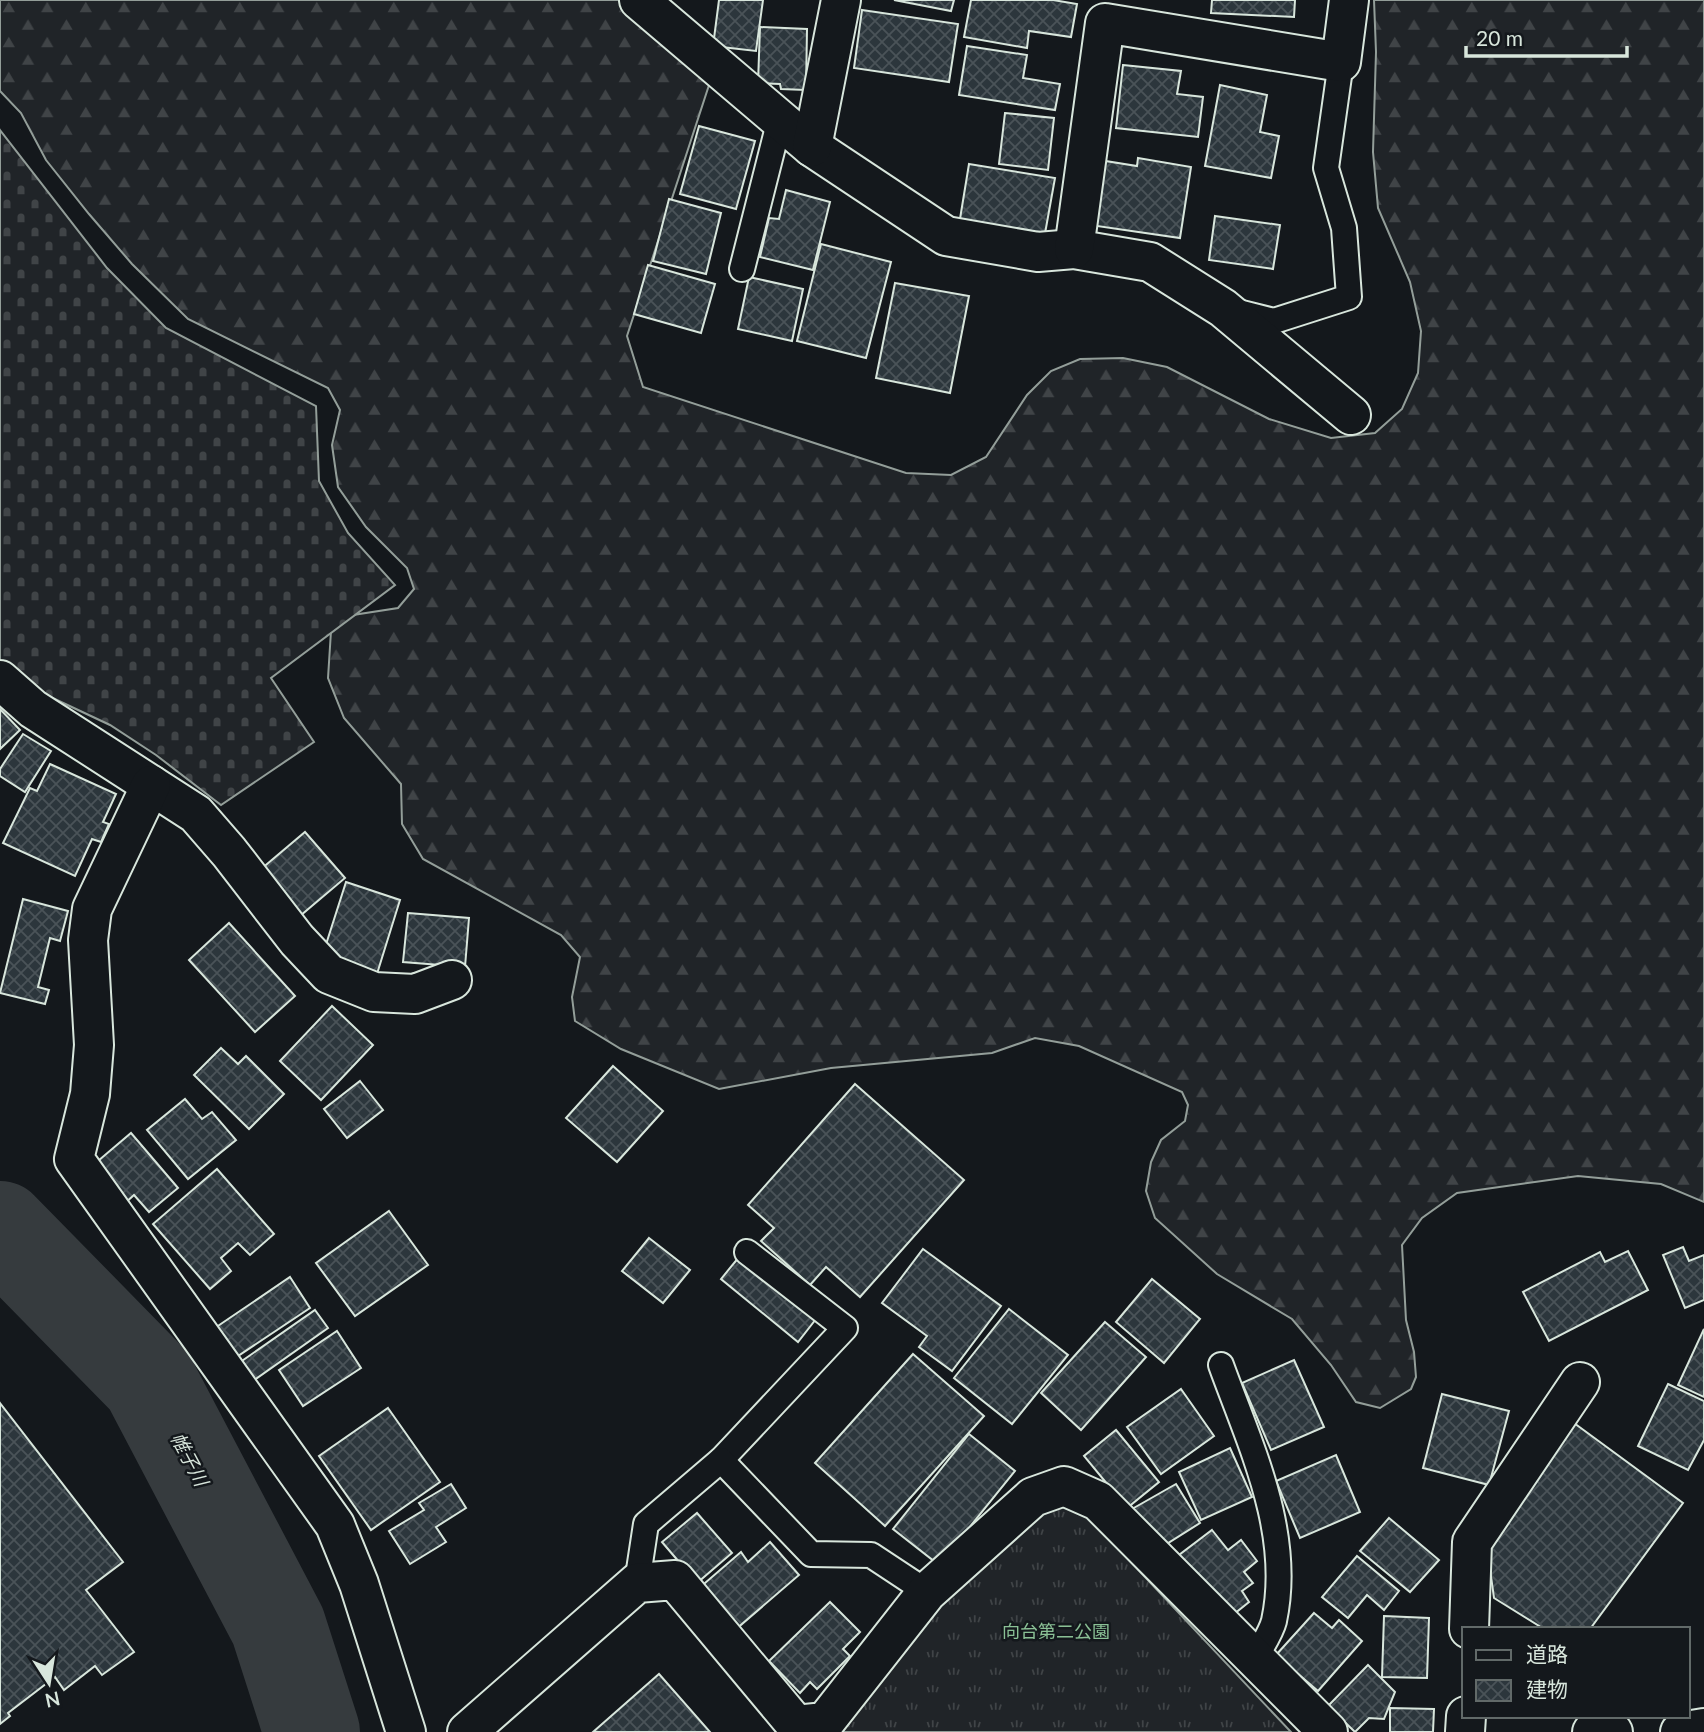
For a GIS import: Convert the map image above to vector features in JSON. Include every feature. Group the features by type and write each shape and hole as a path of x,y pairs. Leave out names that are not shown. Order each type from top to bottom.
{"street":[{"path":"639,0 812,146 946,236 1038,252 1074,249 1150,262 1223,308 1351,415"},
{"path":"812,146 841,0"},
{"path":"1074,249 1105,23 1341,62 1349,0"},
{"path":"0,680 33,709 196,814 297,940 329,974 374,992 415,995 452,980"},
{"path":"151,785 92,909 88,940 94,1045 90,1094 74,1159 335,1525 359,1584 406,1732"},
{"path":"1469,1627 1472,1542 1580,1382"},
{"path":"467,1732 637,1583 675,1580 796,1726 825,1722 927,1592 1033,1497 1064,1486 1098,1501 1328,1732"},
{"path":"1680,1732 1704,1728"},
{"path":"1592,1732 1613,1732"}],"lane":[{"path":"1223,308 1274,321 1349,297 1344,228 1326,168 1341,62"},
{"path":"742,268 780,119"},
{"path":"637,1583 646,1524 721,1460 845,1328 747,1252"},
{"path":"1221,1365 1269,1497 1278,1569 1274,1622 1255,1659"},
{"path":"721,1460 811,1554 871,1555 927,1592"}],"green space":[{"path":"0,0 621,0 710,82 627,336 643,387 906,473 951,475 986,457 1027,395 1051,371 1080,359 1123,358 1167,367 1269,419 1331,438 1375,433 1402,409 1418,373 1421,331 1410,282 1378,208 1373,152 1376,52 1374,0 1704,0 1704,1202 1661,1184 1578,1176 1457,1193 1422,1218 1402,1245 1406,1320 1414,1352 1416,1377 1411,1389 1380,1408 1356,1402 1331,1365 1292,1319 1217,1274 1155,1218 1146,1191 1151,1162 1161,1140 1185,1121 1188,1105 1182,1092 1079,1046 1035,1038 992,1053 831,1068 719,1089 621,1049 575,1021 572,997 580,957 561,935 423,859 402,824 401,784 344,718 328,678 331,631 353,615 398,608 414,589 407,568 366,527 338,487 332,445 340,410 328,388 188,319 132,264 89,214 46,160 21,113 0,91"},
{"path":"0,130 107,268 166,328 316,406 319,481 348,533 395,585 271,678 314,742 221,805 156,755 110,725 42,693 0,666"},
{"name":"向台第二公園","path":"1060,1503 1079,1507 1291,1732 834,1732 941,1598 1038,1510"}],"building":[{"path":"719,0 763,0 756,51 713,46"},
{"path":"894,0 954,0 951,11"},
{"path":"971,0 1053,0 1077,4 1071,37 1029,31 1027,48 964,37"},
{"path":"1212,0 1295,0 1294,17 1211,13"},
{"path":"862,10 958,24 949,82 854,68"},
{"path":"760,27 807,29 806,90 781,89 780,84 758,83"},
{"path":"967,46 1027,55 1023,78 1060,84 1055,110 959,95"},
{"path":"1123,65 1181,71 1177,94 1203,97 1198,137 1116,128"},
{"path":"1220,85 1267,95 1260,132 1279,136 1271,178 1205,166"},
{"path":"1005,113 1054,118 1048,170 999,164"},
{"path":"699,126 755,141 736,209 680,194"},
{"path":"1138,158 1191,167 1180,238 1090,225 1099,160 1137,166"},
{"path":"969,164 1055,178 1044,239 959,225"},
{"path":"786,190 830,202 813,270 760,257 769,218 779,219"},
{"path":"669,199 721,213 706,274 653,261"},
{"path":"1215,216 1280,225 1273,269 1209,260"},
{"path":"821,244 891,262 866,358 797,341"},
{"path":"648,265 715,284 701,333 634,314"},
{"path":"749,277 803,289 792,341 738,329"},
{"path":"895,283 969,296 950,393 876,378"},
{"path":"0,709 20,730 0,749"},
{"path":"23,734 51,751 25,792 0,776 0,769"},
{"path":"50,764 116,794 103,822 109,824 101,842 92,839 75,876 3,843 30,788 37,791"},
{"path":"305,832 345,878 294,921 254,875"},
{"path":"346,882 400,900 376,977 321,960"},
{"path":"23,899 68,911 60,941 50,938 38,987 49,990 45,1004 0,993"},
{"path":"408,913 469,918 465,967 403,962"},
{"path":"229,923 295,996 255,1032 189,960"},
{"path":"332,1006 373,1045 321,1100 280,1061"},
{"path":"221,1048 238,1064 246,1056 284,1094 249,1129 194,1075"},
{"path":"613,1066 663,1111 617,1162 566,1118"},
{"path":"360,1081 383,1110 347,1138 324,1109"},
{"path":"855,1084 964,1180 860,1297 826,1267 810,1285 761,1241 774,1228 748,1205"},
{"path":"185,1099 202,1119 212,1112 236,1140 188,1179 147,1130"},
{"path":"131,1133 178,1188 149,1212 134,1195 124,1204 92,1166"},
{"path":"217,1169 274,1234 250,1255 238,1243 221,1258 231,1271 210,1289 153,1224"},
{"path":"389,1211 428,1265 355,1316 316,1263"},
{"path":"649,1238 690,1270 663,1303 622,1271"},
{"path":"1683,1247 1689,1261 1704,1255 1704,1300 1685,1308 1663,1255"},
{"path":"923,1249 1001,1306 952,1371 919,1347 927,1336 882,1303"},
{"path":"1628,1251 1648,1290 1549,1341 1523,1292 1600,1252 1605,1262"},
{"path":"739,1257 816,1319 798,1342 721,1279"},
{"path":"290,1277 310,1308 232,1360 212,1330"},
{"path":"1152,1279 1200,1319 1164,1363 1116,1322"},
{"path":"1009,1309 1068,1355 1012,1424 954,1378"},
{"path":"315,1310 328,1328 253,1381 239,1363"},
{"path":"1105,1322 1146,1357 1081,1430 1041,1393"},
{"path":"1704,1329 1704,1397 1678,1385"},
{"path":"337,1331 361,1368 303,1406 279,1370"},
{"path":"913,1354 984,1416 885,1526 815,1463"},
{"path":"1294,1360 1324,1427 1271,1450 1242,1383"},
{"path":"1668,1384 1704,1401 1704,1440 1688,1470 1638,1446"},
{"path":"1181,1389 1214,1436 1161,1474 1127,1427"},
{"path":"1442,1394 1509,1411 1489,1485 1423,1468"},
{"path":"0,1403 123,1562 86,1590 134,1652 102,1675 95,1666 64,1690 55,1677 8,1713 10,1716 0,1724"},
{"path":"388,1408 440,1482 371,1530 319,1456"},
{"path":"1574,1423 1683,1503 1591,1627 1541,1627 1494,1598 1486,1541"},
{"path":"1116,1430 1159,1482 1127,1508 1084,1456"},
{"path":"969,1434 1015,1471 939,1565 893,1529"},
{"path":"1230,1448 1252,1497 1201,1520 1179,1472"},
{"path":"1336,1455 1360,1512 1300,1538 1276,1481"},
{"path":"451,1484 466,1508 436,1527 446,1542 410,1564 389,1531 424,1510 419,1503"},
{"path":"1176,1484 1200,1523 1157,1550 1132,1509"},
{"path":"697,1513 732,1553 697,1583 662,1542"},
{"path":"1389,1518 1439,1560 1410,1592 1360,1551"},
{"path":"1212,1530 1228,1550 1241,1540 1257,1561 1244,1572 1253,1583 1242,1591 1249,1602 1229,1618 1179,1555"},
{"path":"770,1542 799,1575 735,1630 698,1589 741,1552 748,1562"},
{"path":"1357,1556 1399,1591 1384,1610 1367,1595 1348,1618 1322,1597"},
{"path":"830,1602 860,1632 843,1649 850,1656 817,1689 810,1682 800,1693 769,1661"},
{"path":"1314,1613 1332,1628 1339,1620 1362,1641 1318,1691 1276,1655"},
{"path":"1384,1616 1429,1618 1427,1678 1382,1677"},
{"path":"1368,1665 1395,1692 1384,1719 1369,1718 1355,1732 1328,1706"},
{"path":"659,1674 710,1732 593,1732"},
{"path":"1390,1708 1434,1709 1433,1732 1390,1732"}],"waterway":[{"name":"帷子川","path":"0,1229 149,1381 278,1626 312,1732"}]}
